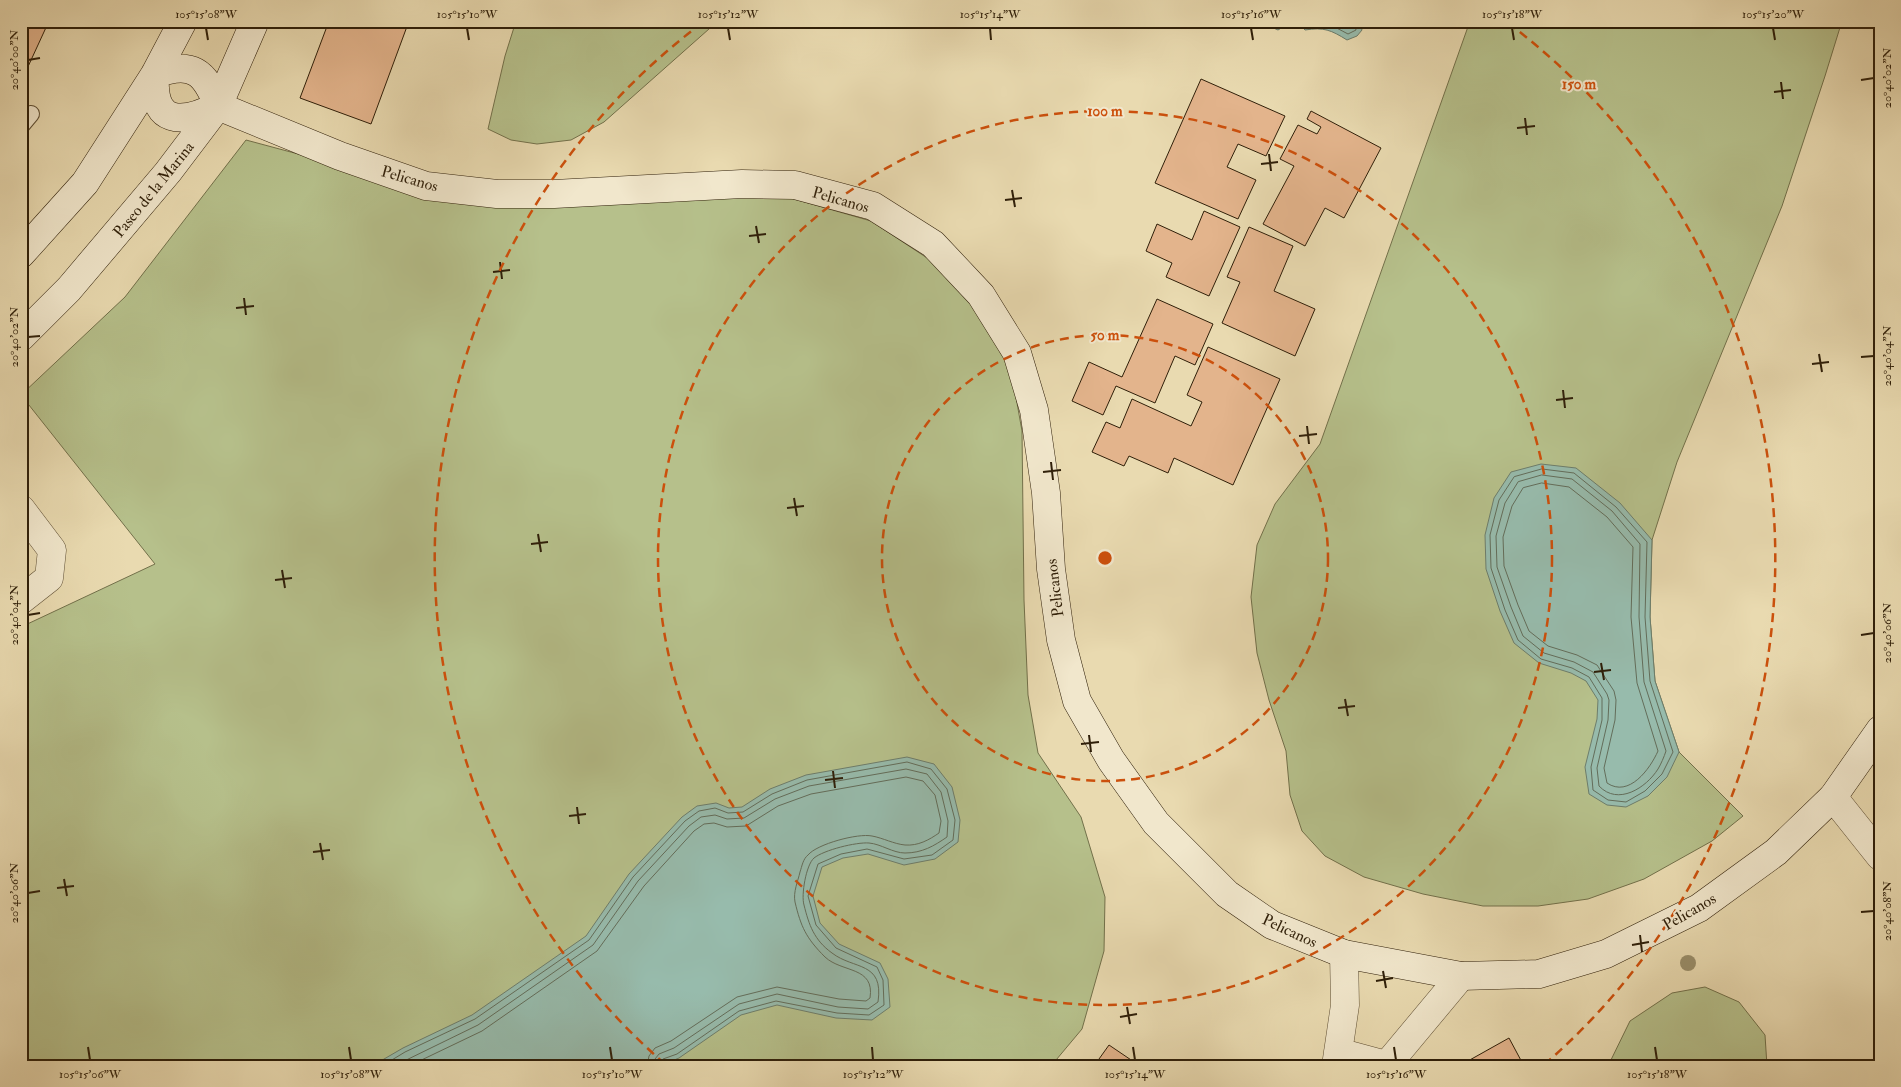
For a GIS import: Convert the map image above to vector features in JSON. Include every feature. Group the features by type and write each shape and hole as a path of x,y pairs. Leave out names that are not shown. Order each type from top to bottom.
{"street":[{"path":"21,254 86,183 155,74 183,21"},
{"name":"Paseo de la Marina","path":"21,337 69,290 168,172 218,106 256,21"},
{"path":"172,68 196,72 208,81 218,106 186,118 175,117 162,110 156,101 154,91 155,74 172,68"},
{"name":"Pelicanos","path":"218,106 340,156 426,186 497,194 554,194 733,185 795,186 873,206 933,244 981,295 1016,353 1034,410 1046,493 1051,569 1061,640 1077,701 1106,751 1156,823 1227,894 1272,925 1344,954 1461,976 1539,974 1606,954 1699,908 1776,852 1833,797 1880,730"},
{"path":"21,509 52,550 49,578 22,600"},
{"path":"1833,797 1880,856"},
{"path":"1344,954 1345,1005 1337,1059 1386,1066 1461,976"}],"green space":[{"path":"516,21 718,21 604,122 571,140 537,144 511,140 488,129 505,56"},
{"path":"1470,21 1842,21 1782,206 1677,462 1652,540 1650,617 1655,681 1679,752 1743,816 1712,841 1644,879 1588,899 1538,906 1483,906 1423,894 1364,877 1325,856 1302,831 1290,795 1286,751 1269,700 1257,653 1251,597 1257,545 1275,504 1320,444"},
{"path":"246,140 451,195 773,193 871,221 956,277 1007,347 1022,431 1024,600 1028,695 1038,753 1081,817 1105,897 1104,951 1082,1029 1051,1066 21,1066 21,627 155,564 21,395 125,297"},
{"path":"1705,987 1739,1002 1765,1035 1767,1066 1608,1066 1630,1021 1672,993"}],"water":[{"path":"1258,21 1293,21 1278,30"},
{"path":"1296,21 1359,21 1362,30 1357,36 1347,40 1327,30 1305,30"},
{"path":"1541,464 1576,468 1620,503 1652,540 1650,617 1655,681 1679,752 1667,777 1648,796 1626,807 1607,805 1589,794 1585,767 1597,719 1598,700 1586,681 1571,673 1539,663 1514,643 1500,611 1486,569 1485,535 1494,498 1511,472"},
{"path":"907,757 934,764 952,787 960,820 958,842 935,859 904,865 868,854 843,858 822,867 813,896 820,923 839,944 880,963 888,979 890,1007 872,1020 836,1018 777,1005 741,1015 679,1058 660,1066 372,1066 403,1048 472,1015 586,936 629,874 682,817 697,806 716,803 729,808 742,807 770,789 806,775"}],"building":[{"path":"21,21 49,21 26,71 21,68"},
{"path":"329,21 409,21 371,124 300,98"},
{"path":"1201,79 1285,116 1266,156 1238,144 1227,167 1256,180 1238,219 1155,183"},
{"path":"1311,111 1381,148 1344,218 1325,208 1305,246 1263,224 1294,166 1280,159 1298,125 1317,134 1321,127 1307,119"},
{"path":"1204,211 1240,227 1209,296 1166,277 1172,263 1146,251 1157,224 1192,240"},
{"path":"1249,227 1293,246 1274,291 1315,309 1295,356 1222,323 1240,282 1227,277"},
{"path":"1157,299 1213,324 1195,365 1175,356 1155,403 1116,386 1103,415 1072,401 1089,362 1122,377"},
{"path":"1208,347 1280,379 1233,485 1174,458 1168,473 1129,456 1124,466 1092,452 1106,422 1120,428 1132,399 1191,426 1202,402 1187,395"},
{"path":"1509,1038 1524,1066 1459,1066"},
{"path":"1109,1045 1140,1066 1094,1066"},
{"path":"1880,1063 1880,1066 1823,1066"}]}
